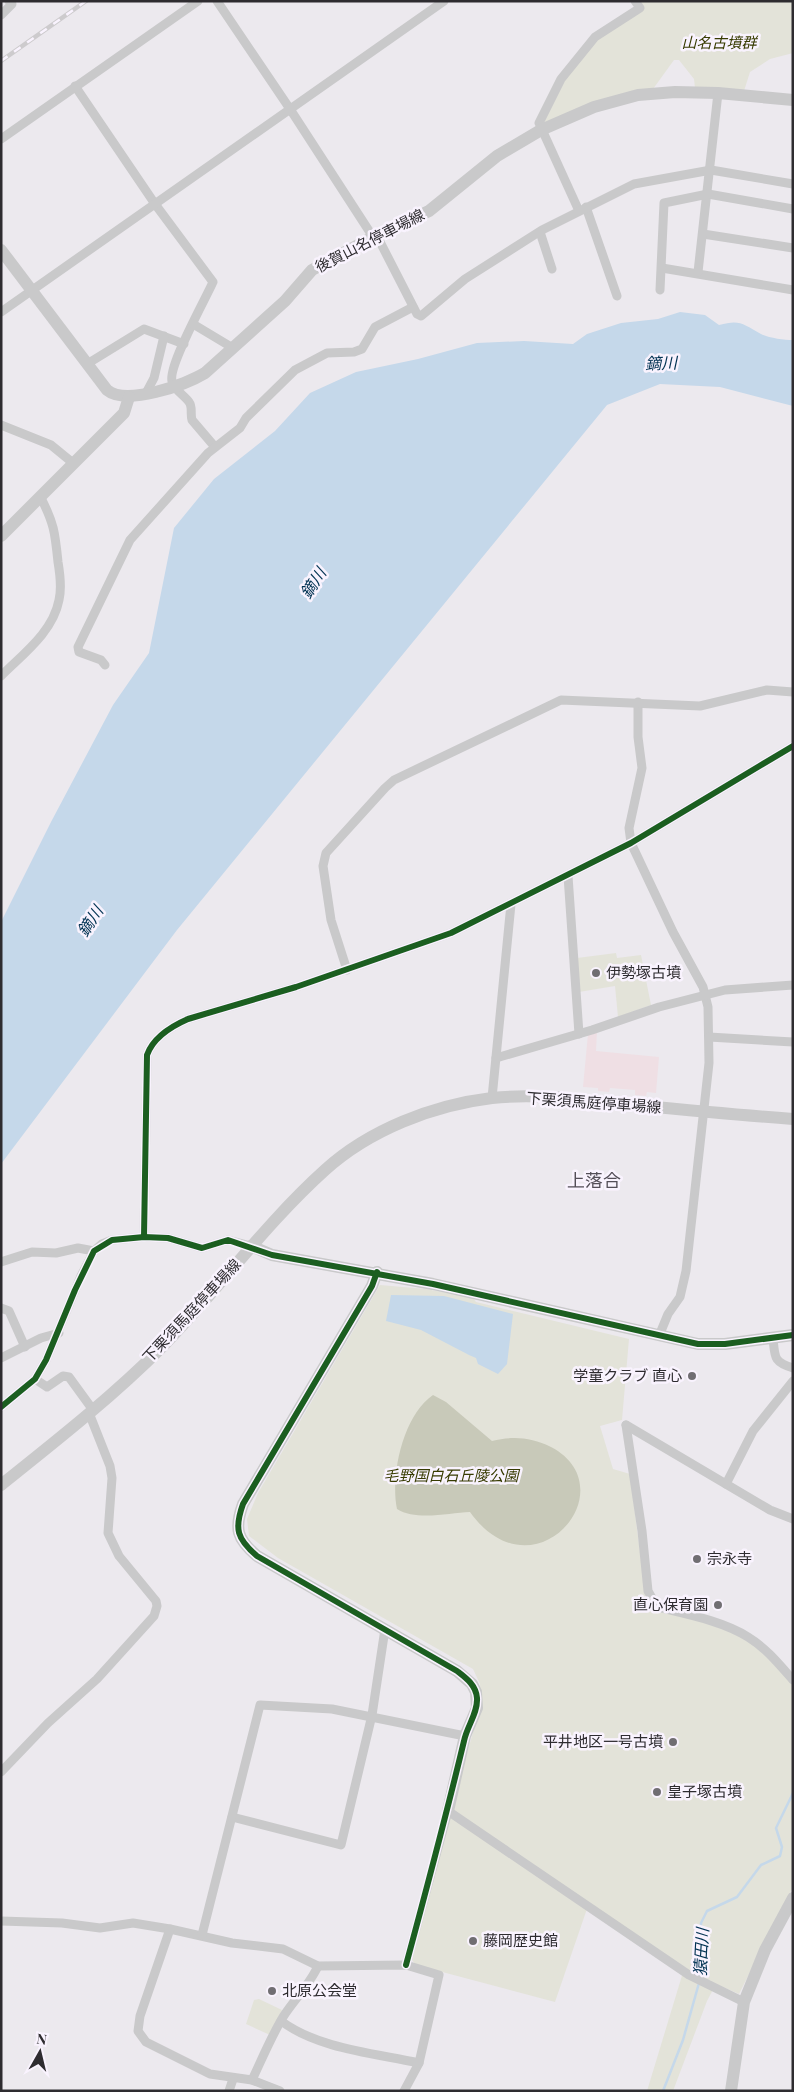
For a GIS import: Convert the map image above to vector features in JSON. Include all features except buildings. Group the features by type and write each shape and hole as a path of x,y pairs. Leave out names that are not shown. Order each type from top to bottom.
{"main road":[{"name":"後賀山名停車場線","path":"129,396 174,387 193,381 205,374 285,301 312,270 375,236 429,211 497,156 541,130 594,107 638,95 676,92 718,93 793,100"},
{"path":"1,250 112,394 129,396 124,412 1,536"},
{"name":"下栗須馬庭停車場線","path":"1,1485 91,1412 161,1348 251,1246 326,1169 360,1145 392,1128 428,1112 492,1098 561,1098 793,1119"},
{"path":"251,1246 282,1257 377,1272 659,1336 709,1345 793,1335"},
{"path":"377,1272 372,1286 243,1504 238,1518 238,1532 244,1545 257,1556 457,1671 472,1684 476,1692 476,1708 465,1736 448,1810"},
{"path":"731,2091 744,2002 765,1950 793,1898"}],"street":[{"path":"1,15 12,4 9,1"},
{"path":"1,139 198,1"},
{"path":"217,1 375,236 417,314 421,316 465,279 540,232 634,184 711,170 793,184"},
{"path":"1,312 444,1"},
{"path":"617,296 582,209 539,123 561,79 595,37 640,8 635,1"},
{"path":"75,86 155,204 213,282 174,363 171,380 174,387 191,407 192,420 215,446"},
{"path":"698,272 711,170 718,93"},
{"path":"660,290 664,203 708,194 793,209"},
{"path":"540,232 552,269"},
{"path":"703,234 793,248"},
{"path":"662,268 698,272 793,290"},
{"path":"105,665 101,660 80,652 78,647 130,540 215,446 240,428 246,418 295,370 328,352 354,352 362,348 375,327 413,307"},
{"path":"193,324 233,348"},
{"path":"87,364 144,329 184,344"},
{"path":"146,393 154,378 164,336"},
{"path":"1,425 51,445 73,464"},
{"path":"1,676 41,636 52,620 59,601 61,587 57,537 40,496"},
{"path":"347,970 331,920 323,866 324,859 326,853 388,784 555,701 638,702 700,706 767,690 793,692"},
{"path":"638,702 638,737 642,768 630,819 631,843 706,996 709,1037 704,1112 686,1271 680,1297 668,1314 659,1336"},
{"path":"144,1237 147,1055 151,1047 171,1026 188,1019 347,970 451,933 631,843 793,746"},
{"path":"568,876 579,1034"},
{"path":"492,1098 511,904"},
{"path":"496,1058 579,1034 659,1007 734,988 793,985"},
{"path":"709,1037 793,1042"},
{"path":"1,1406 35,1379 59,1333 75,1290 94,1251 112,1240 144,1237 168,1238 202,1248 228,1240 251,1246"},
{"path":"1,1262 32,1252 56,1253 78,1248 94,1251"},
{"path":"1,1308 9,1311 25,1347"},
{"path":"1,1358 41,1338 59,1333"},
{"path":"773,1338 775,1358 781,1365 793,1368"},
{"path":"1,1772 48,1723 97,1679 154,1616 156,1610 156,1601 119,1556 108,1533 112,1478 110,1466 91,1412 69,1377 63,1376 48,1387 35,1379"},
{"path":"726,1484 753,1431 793,1381"},
{"path":"793,1519 770,1510 626,1425 642,1531 648,1591 657,1607 722,1626 747,1636 769,1653 793,1680"},
{"path":"232,1817 341,1845 372,1715 385,1629"},
{"path":"202,1935 260,1705 332,1708 465,1736"},
{"path":"406,1966 448,1810 692,1977 744,2002"},
{"path":"1,1922 62,1923 100,1928 133,1923 202,1935 232,1943 283,1949 318,1966 406,1966 439,1975 419,2063 404,2091"},
{"path":"170,1929 140,2016 138,2031 146,2042 210,2074 252,2080 280,2091"},
{"path":"252,2080 280,2021 314,1975 318,1966"},
{"path":"280,2021 296,2032 319,2041 419,2063"},
{"path":"228,2090 233,2078"}],"shaded area":[{"path":"597,1031 596,1051 659,1057 656,1093 647,1092 646,1096 635,1095 635,1090 610,1088 609,1092 598,1091 598,1088 583,1087 588,1034"}],"green space":[{"name":"山名古墳群","path":"638,1 793,1 793,53 770,59 750,72 744,91 695,88 694,79 679,60 674,60 653,89 544,126 542,123 562,83 595,40 640,11"},
{"path":"616,953 617,958 641,955 651,1005 618,1017 615,986 579,992 577,958"},
{"name":"毛野国白石丘陵公園","path":"380,1285 426,1289 473,1298 476,1302 629,1339 622,1420 600,1426 613,1469 630,1474 647,1607 683,1615 747,1638 793,1683 793,1887 739,1994 716,1984 707,2001 673,2091 647,2091 684,1969 589,1903 555,2002 416,1965 412,1960 447,1822 481,1705 480,1684 473,1669 278,1558 249,1536 247,1519 258,1493"},
{"path":"433,1395 446,1402 492,1441 514,1438 536,1441 551,1447 573,1465 580,1487 577,1509 564,1528 544,1541 521,1545 495,1536 470,1512 443,1515 413,1515 397,1509 395,1480 401,1447 414,1417 423,1404"},
{"path":"259,1999 282,2010 270,2035 246,2024 254,2000"}],"water":[{"name":"鏑川","path":"680,312 705,315 719,325 732,322 741,323 768,337 793,340 793,406 720,387 660,384 607,405 177,930 1,1164 1,922 113,705 149,653 174,528 214,479 275,431 310,393 356,372 418,359 477,343 524,341 573,344 587,334 621,323 658,319"},
{"path":"391,1295 444,1296 513,1314 507,1364 498,1374 478,1364 476,1358 421,1330 386,1321"}],"waterway":[{"name":"猿田川","path":"700,1978 701,1923 707,1911 737,1897 761,1865 780,1856 782,1847 776,1828 793,1793"},
{"name":"猿田川","path":"663,2091 683,2040 699,1983"}],"railway":[{"path":"1,61 86,1"}],"cycle path":[{"path":"144,1237 147,1055 154,1043 164,1033 188,1019 296,987 451,933 631,843 793,746"},
{"path":"1,1407 35,1379 46,1360 75,1290 94,1251 112,1240 144,1237 168,1238 202,1248 228,1240 272,1255 433,1284 698,1344 725,1344 793,1335"},
{"path":"377,1272 372,1286 243,1504 238,1527 241,1539 257,1556 457,1671 475,1689 477,1698 476,1709 465,1735 406,1965"}],"place":[{"name":"伊勢塚古墳","path":"596,973"},
{"name":"学童クラブ 直心","path":"692,1376"},
{"name":"宗永寺","path":"697,1559"},
{"name":"直心保育園","path":"718,1605"},
{"name":"平井地区一号古墳","path":"673,1742"},
{"name":"皇子塚古墳","path":"657,1792"},
{"name":"藤岡歴史館","path":"473,1941"},
{"name":"北原公会堂","path":"272,1991"}],"district":[{"name":"上落合","path":"594,1181"}]}
